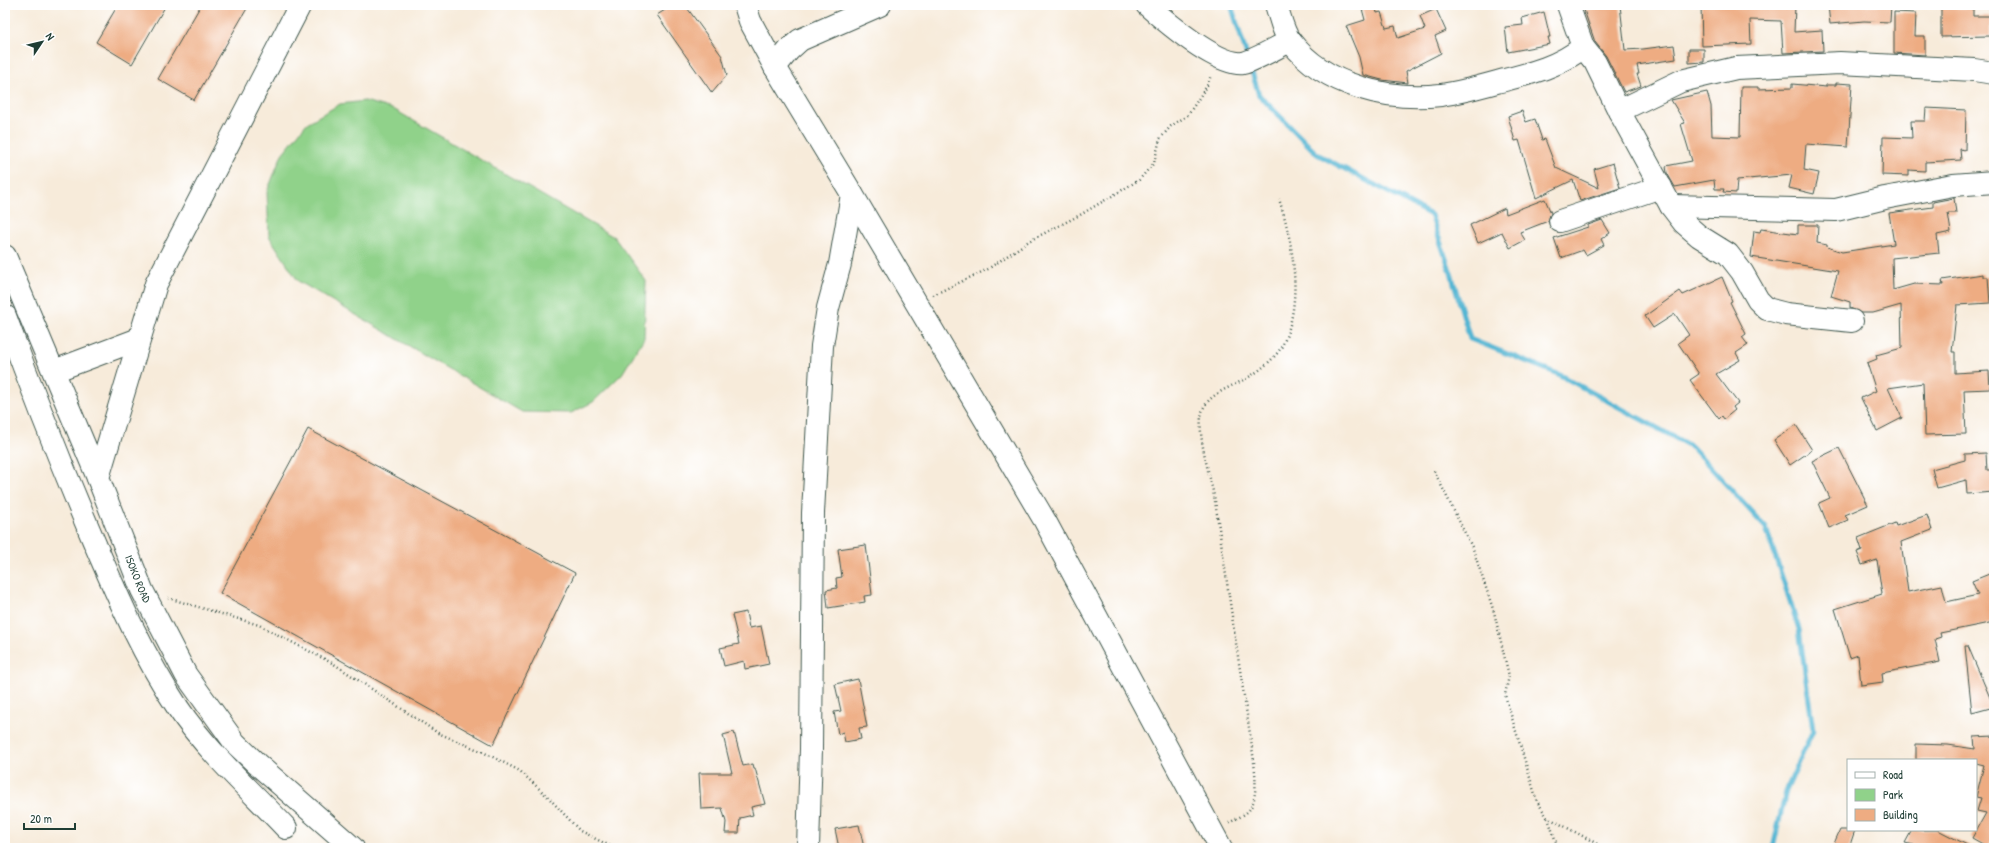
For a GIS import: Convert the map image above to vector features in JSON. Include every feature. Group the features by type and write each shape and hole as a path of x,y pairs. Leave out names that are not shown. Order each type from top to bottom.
{"street":[{"path":"98,478 156,284 300,5"},
{"path":"745,5 750,21 775,67 852,194 1045,521 1211,838"},
{"path":"775,67 789,50 800,40 880,5"},
{"path":"1147,5 1192,43 1231,61 1242,63 1290,41"},
{"path":"1276,5 1290,41 1309,59 1329,75 1374,92 1419,96 1465,90 1514,78 1556,64 1571,57 1583,47"},
{"path":"1568,5 1583,47 1595,62 1619,111 1671,206 1688,228 1728,254 1736,263 1758,300 1767,309 1786,314 1852,322"},
{"path":"1619,111 1681,81 1736,68 1840,63 1974,70 1994,73"},
{"path":"1671,206 1836,210 1885,198 1953,185 1994,182"},
{"path":"1560,221 1661,187"},
{"path":"808,848 811,749 813,512 822,346 828,308 840,264 852,194"},
{"name":"ISOKO ROAD","path":"5,256 98,478 142,590 186,675 235,743 353,848"},
{"path":"5,316 72,491 115,591 156,674 195,730 286,828"},
{"path":"54,371 139,339"}],"path":[{"path":"916,303 988,269 1029,241 1080,215 1130,186 1145,175 1154,163 1160,139 1164,132 1188,116 1199,100 1208,84 1217,55"},
{"path":"1211,838 1251,808 1254,800 1255,776 1252,740 1215,499 1202,431 1202,412 1209,400 1252,375 1270,360 1282,346 1290,319 1294,260 1288,228 1279,198"},
{"path":"1434,471 1473,549 1494,612 1509,676 1505,695 1537,801 1547,817 1558,848"},
{"path":"142,590 259,625 334,664 438,733 482,752 520,771 580,830 614,848"},
{"path":"1547,817 1605,848"}],"green space":[{"path":"365,101 395,110 614,237 646,281 644,338 622,374 593,402 571,413 522,412 298,281 269,236 267,192 282,154 307,123 340,104"}],"building":[{"path":"118,5 166,5 132,64 96,42"},
{"path":"201,5 249,5 194,100 158,79"},
{"path":"673,5 685,5 722,56 727,75 712,93 657,15"},
{"path":"1361,5 1375,5 1377,13 1381,12 1386,28 1395,26 1398,38 1425,29 1420,16 1436,9 1446,31 1435,36 1441,53 1406,71 1408,83 1382,80 1363,75 1359,57 1346,26 1365,20"},
{"path":"1607,5 1620,5 1625,50 1674,45 1676,59 1637,65 1639,74 1637,74 1641,86 1624,92 1606,56 1595,42 1584,10"},
{"path":"1701,5 1795,5 1794,32 1822,30 1823,51 1783,53 1781,21 1750,20 1751,44 1702,46"},
{"path":"1828,5 1891,5 1890,22 1864,21 1830,24"},
{"path":"1941,8 1973,8 1973,16 1990,16 1990,36 1941,37"},
{"path":"1544,12 1550,37 1548,37 1550,44 1508,52 1505,27 1523,25 1522,18"},
{"path":"1894,12 1916,13 1915,36 1925,36 1925,55 1894,53"},
{"path":"1689,49 1704,49 1704,62 1689,63"},
{"path":"1836,83 1852,84 1848,147 1806,144 1804,170 1819,173 1814,194 1789,188 1792,175 1737,180 1736,193 1723,192 1724,189 1715,189 1714,180 1675,187 1667,173 1666,166 1692,161 1681,124 1685,123 1671,100 1707,92 1711,106 1712,136 1740,137 1741,87 1758,87 1758,89 1792,88 1792,84 1826,87 1826,85 1836,85"},
{"path":"1926,108 1966,110 1965,150 1960,149 1961,160 1925,162 1925,171 1909,170 1909,176 1882,175 1883,137 1912,138 1911,121 1925,121"},
{"path":"1522,111 1526,122 1535,119 1542,140 1545,139 1556,168 1599,188 1594,169 1613,163 1620,188 1580,201 1573,180 1536,198 1519,140 1515,141 1508,116"},
{"path":"1954,198 1956,213 1948,213 1951,232 1937,235 1939,253 1892,258 1893,290 1914,284 1943,285 1942,280 1983,274 1983,277 1988,277 1990,303 1957,305 1952,352 1955,352 1955,373 1989,371 1990,389 1964,390 1966,434 1925,435 1923,383 1888,388 1902,418 1877,431 1861,398 1876,391 1867,363 1877,359 1876,355 1902,348 1901,305 1873,313 1861,313 1850,308 1850,302 1831,296 1838,271 1751,257 1754,231 1760,232 1761,229 1798,234 1798,225 1818,225 1817,243 1827,245 1827,247 1842,252 1894,244 1889,213 1933,207 1933,202"},
{"path":"1545,199 1551,213 1548,221 1520,232 1525,240 1510,248 1502,232 1478,243 1470,225 1505,208 1506,214"},
{"path":"1602,220 1610,233 1601,239 1604,245 1586,255 1583,250 1561,258 1554,238 1588,227 1588,225"},
{"path":"1722,277 1732,301 1730,302 1746,334 1742,337 1748,345 1736,353 1740,360 1716,374 1738,403 1733,407 1735,410 1724,419 1722,416 1719,419 1690,380 1699,374 1678,343 1689,335 1675,314 1653,328 1645,316 1680,291 1683,295"},
{"path":"1796,425 1812,450 1790,465 1774,440"},
{"path":"308,429 575,573 493,745 220,593"},
{"path":"1839,448 1868,505 1845,515 1848,520 1829,528 1819,503 1830,498 1812,461"},
{"path":"1986,453 1987,470 1994,470 1994,492 1967,494 1966,480 1937,488 1932,469 1965,460 1965,454"},
{"path":"1927,515 1932,530 1901,542 1908,592 1942,585 1946,602 1978,595 1972,581 1994,572 1994,622 1940,633 1941,637 1935,639 1940,662 1882,673 1883,682 1861,685 1858,655 1850,658 1835,609 1882,594 1877,560 1862,565 1857,552 1862,550 1858,538 1895,523 1896,526"},
{"path":"866,545 872,595 864,596 865,602 828,608 826,590 837,588 836,578 842,577 838,549"},
{"path":"746,612 749,628 761,626 769,664 745,669 744,661 724,666 720,648 739,644 732,615"},
{"path":"1965,646 1968,646 1994,707 1972,713"},
{"path":"858,679 867,727 859,728 861,739 845,742 843,732 838,734 834,712 841,711 835,684"},
{"path":"734,732 743,766 753,764 765,804 751,807 753,815 740,818 739,833 725,833 726,822 722,808 701,809 699,773 732,773 723,735"},
{"path":"1994,736 1994,836 1988,847 1972,838 1986,813 1977,811 1981,798 1977,797 1977,793 1984,765 1977,763 1977,759 1916,759 1916,744 1948,745 1975,749 1974,737"},
{"path":"859,825 864,848 839,848 835,829"},
{"path":"1840,830 1855,831 1849,848 1832,848"},
{"path":"1911,831 1940,831 1973,848 1913,848 1914,845 1905,843"}],"waterway":[{"path":"1231,5 1247,56"},
{"path":"1250,66 1259,95 1317,154 1431,215 1451,273 1470,339 1558,374 1692,447 1766,528 1799,629 1813,730 1786,791 1773,848"}]}
